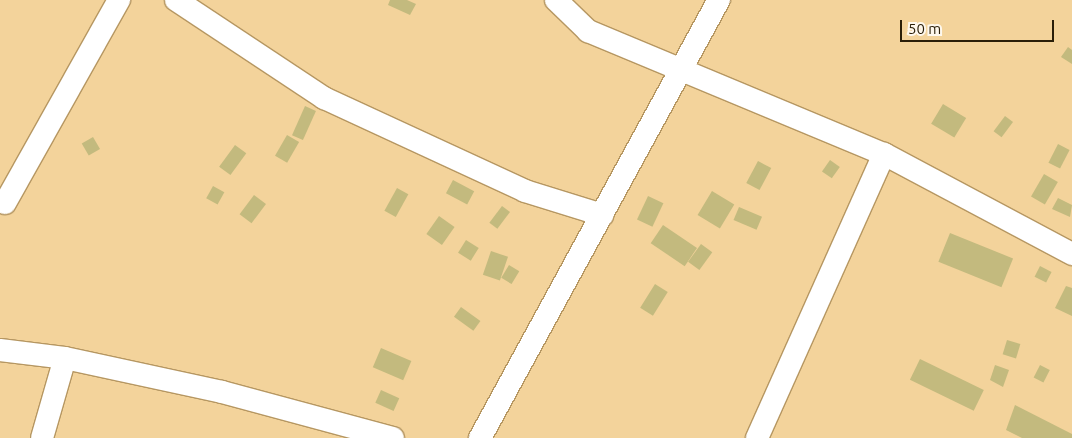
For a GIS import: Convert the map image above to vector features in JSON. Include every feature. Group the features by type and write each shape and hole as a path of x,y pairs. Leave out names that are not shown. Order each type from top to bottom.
{"street":[{"path":"5,202 119,0"},
{"path":"176,0 324,98 524,191 602,215"},
{"path":"556,0 588,31 884,154 1072,254"},
{"path":"480,438 719,0"},
{"path":"756,438 884,154"},
{"path":"0,350 65,358 222,392 394,438"},
{"path":"42,438 65,358"}],"building":[{"path":"390,0 407,0 416,4 410,15 388,5"},
{"path":"1068,47 1072,50 1072,64 1061,57"},
{"path":"943,104 966,118 954,138 931,124"},
{"path":"305,106 316,111 303,140 292,135"},
{"path":"1005,116 1013,122 1002,137 994,131"},
{"path":"287,135 299,142 287,163 275,156"},
{"path":"93,137 100,149 89,156 82,144"},
{"path":"1058,144 1070,150 1060,169 1048,163"},
{"path":"235,145 246,153 230,175 219,167"},
{"path":"830,160 840,167 832,178 822,171"},
{"path":"758,161 771,168 760,190 746,183"},
{"path":"1044,174 1058,182 1045,205 1031,197"},
{"path":"453,180 474,191 467,205 446,193"},
{"path":"213,186 224,192 218,205 206,198"},
{"path":"397,188 408,194 396,217 384,211"},
{"path":"712,191 734,204 720,228 698,215"},
{"path":"254,195 266,204 252,223 240,214"},
{"path":"648,196 663,203 652,227 637,220"},
{"path":"1058,198 1072,205 1070,217 1052,209"},
{"path":"502,206 510,212 497,229 489,223"},
{"path":"739,207 762,217 757,230 734,220"},
{"path":"439,216 455,227 442,245 426,234"},
{"path":"663,225 697,248 685,266 651,243"},
{"path":"950,233 1013,258 1001,287 938,262"},
{"path":"466,240 479,248 471,261 458,253"},
{"path":"701,244 712,252 699,270 688,262"},
{"path":"491,251 508,257 500,280 483,275"},
{"path":"509,265 519,271 512,284 501,278"},
{"path":"1040,266 1052,272 1046,283 1035,277"},
{"path":"655,284 668,292 653,316 640,308"},
{"path":"1066,286 1072,288 1072,316 1055,308"},
{"path":"461,307 480,321 473,331 454,317"},
{"path":"1007,340 1020,344 1016,358 1003,354"},
{"path":"381,348 411,361 403,380 373,367"},
{"path":"920,359 984,390 974,411 910,380"},
{"path":"995,365 1009,370 1003,387 990,380"},
{"path":"1040,365 1050,370 1043,382 1034,377"},
{"path":"381,390 399,398 394,411 375,403"},
{"path":"1015,405 1072,434 1072,438 1022,438 1006,430"}]}
